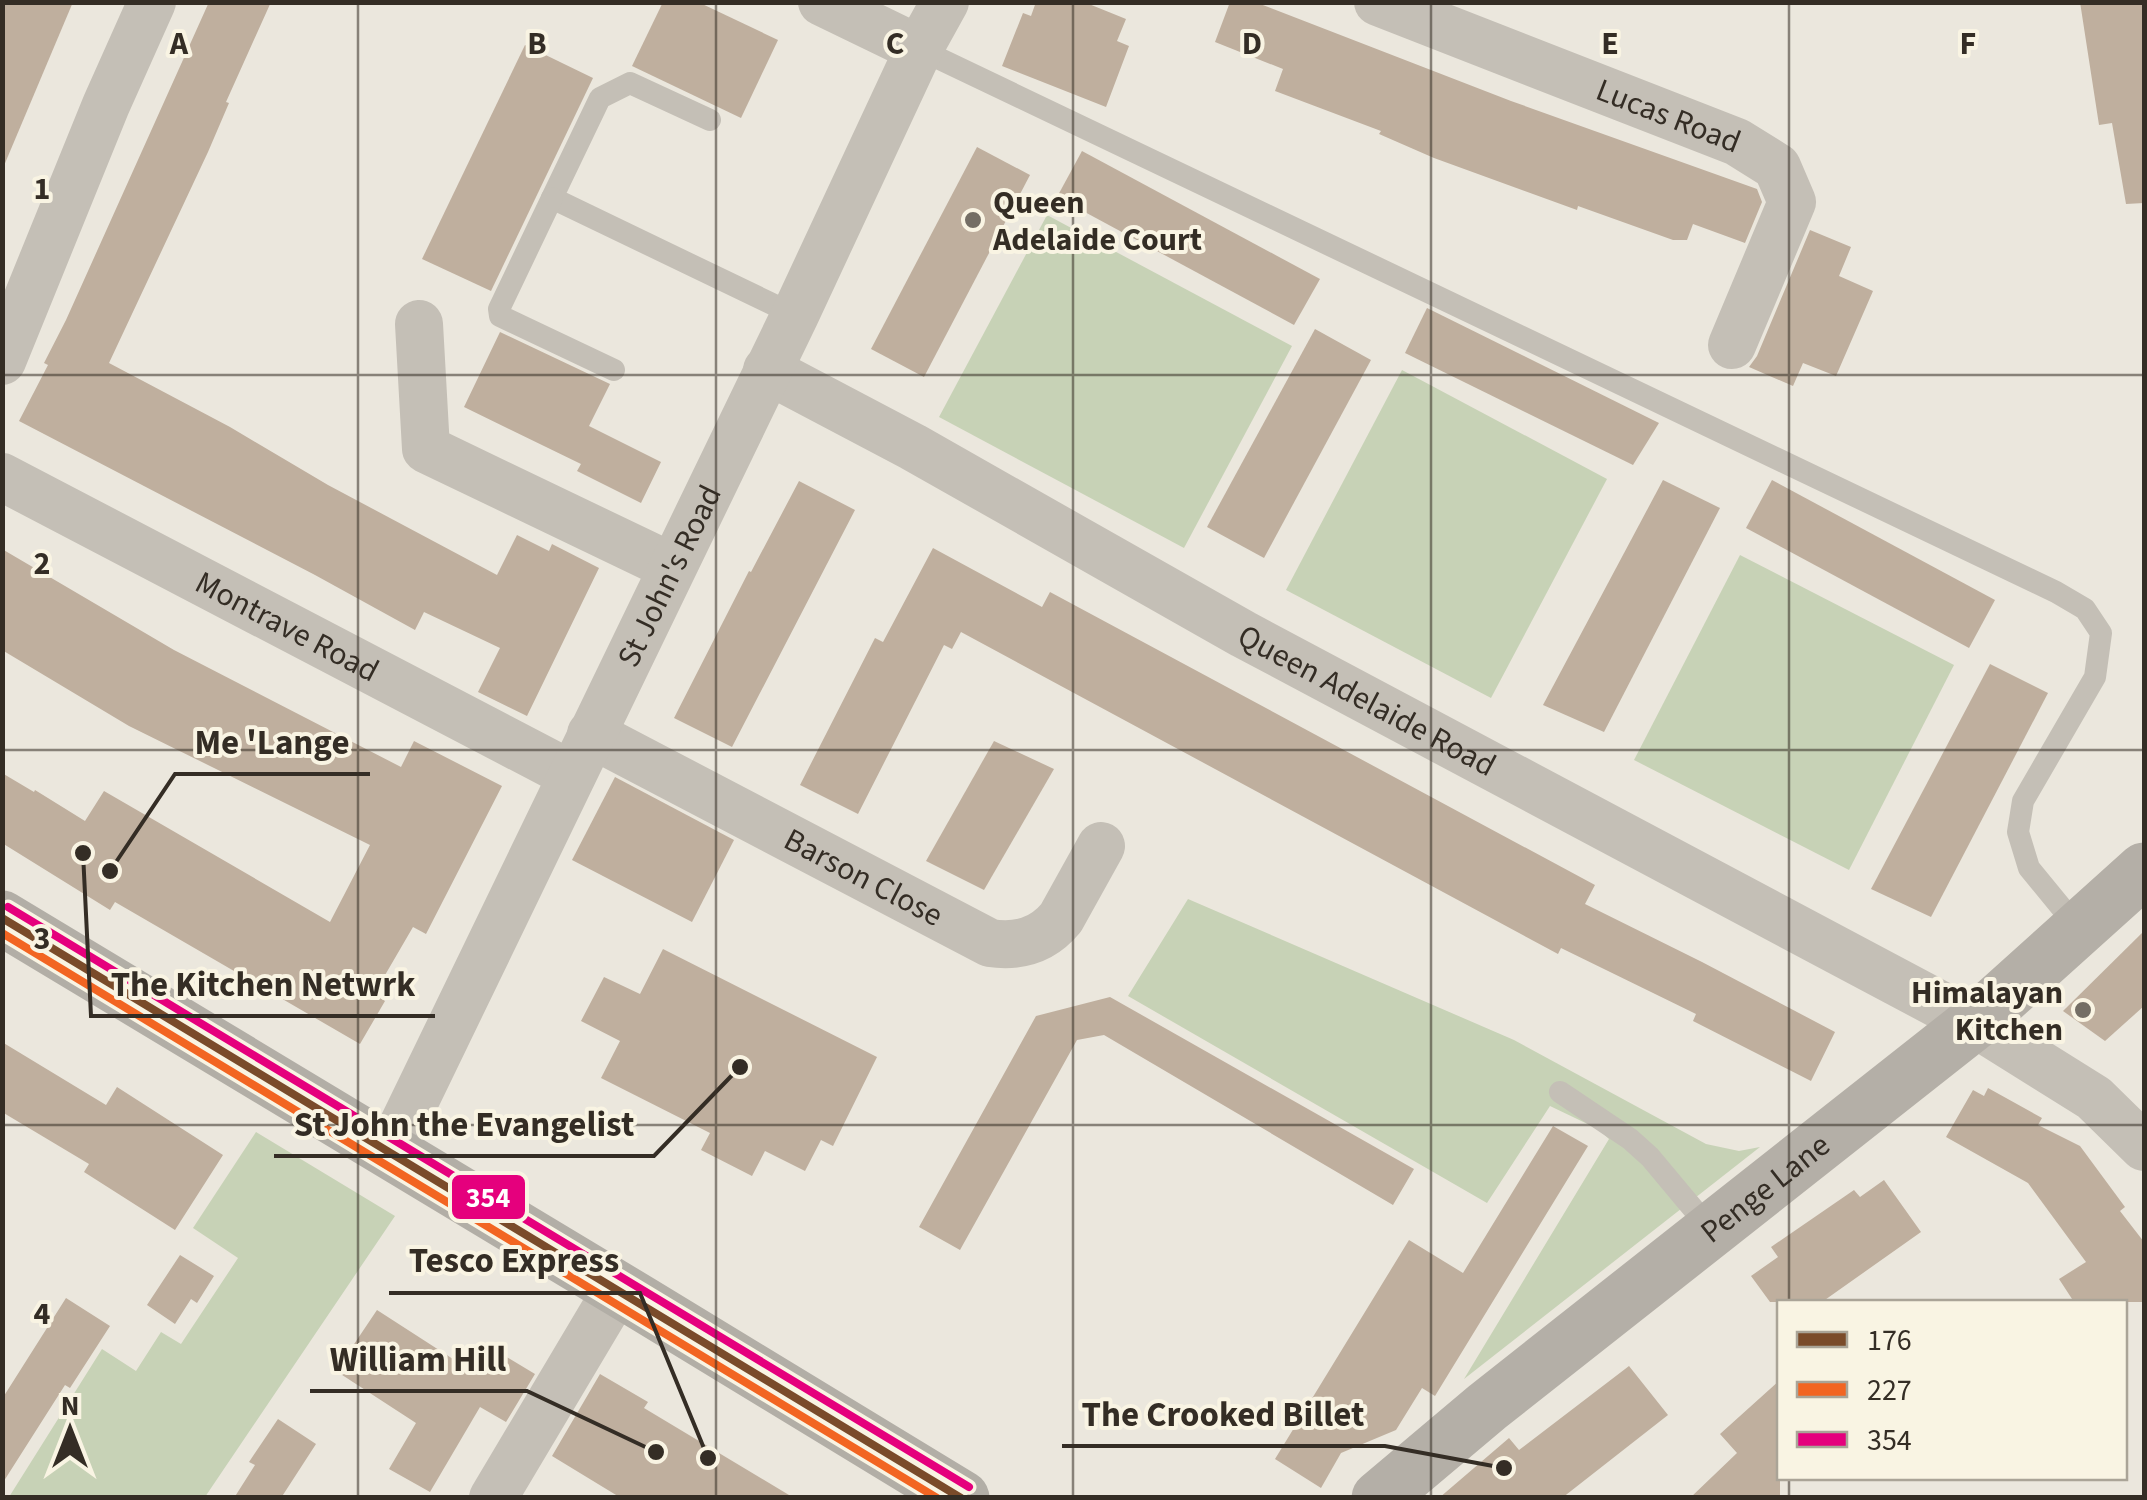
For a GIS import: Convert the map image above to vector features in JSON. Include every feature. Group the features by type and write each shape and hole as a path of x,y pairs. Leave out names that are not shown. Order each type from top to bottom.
{"main road":[{"path":"2,918 962,1498"}],"street":[{"path":"2,361 152,2"},
{"path":"822,2 919,49"},
{"name":"St John's Road","path":"391,1150 945,2"},
{"name":"Lucas Road","path":"1378,2 1737,142 1777,167 1792,202 1732,345"},
{"path":"419,324 426,449 672,567"},
{"name":"Queen Adelaide Road","path":"767,370 913,447 1243,634 1974,1024 2094,1098 2144,1147"},
{"name":"Montrave Road","path":"2,476 423,696 582,755"},
{"name":"Barson Close","path":"582,755 990,943 1010,946 1028,942 1052,928 1101,846"},
{"name":"Penge Lane","path":"1379,1498 1487,1407 1974,1024 2144,870"},
{"path":"493,1498 618,1288"}],"lane":[{"path":"919,49 2085,609 2101,632 2095,677 2023,801 2018,832 2029,868 2078,930"},
{"path":"614,370 500,316 499,309 600,98 630,83 710,120"},
{"path":"552,198 795,314"},
{"path":"1560,1092 1650,1157 1711,1230"}],"green space":[{"path":"1047,215 1292,346 1184,548 939,417"},
{"path":"1402,370 1607,479 1491,698 1286,590"},
{"path":"1740,555 1954,665 1849,870 1634,760"},
{"path":"1188,899 1514,1040 1706,1144 1739,1151 1760,1147 1464,1379 1609,1139 1598,1129 1550,1106 1487,1203 1128,996"},
{"path":"256,1132 395,1216 205,1497 9,1497 102,1349 136,1371 161,1332 181,1344 238,1258 193,1228"}],"building":[{"path":"2,2 73,2 3,168 2,168"},
{"path":"209,2 271,2 208,152 109,363 497,575 517,535 549,551 552,544 599,568 527,716 478,692 500,648 424,612 415,630 19,421 48,365 44,363"},
{"path":"663,2 698,2 778,40 741,118 632,66"},
{"path":"1036,2 1084,2 1126,19 1117,41 1129,46 1106,107 1002,66 1023,13 1031,16"},
{"path":"1230,2 1255,2 1511,101 1757,189 1762,202 1745,243 1693,224 1687,240 1673,240 1578,206 1577,210 1434,158 1379,134 1381,131 1275,91 1283,69 1215,42"},
{"path":"2080,2 2144,2 2144,203 2126,204 2112,123 2099,125"},
{"path":"525,45 593,78 491,291 422,259"},
{"name":"Queen Adelaide Court","path":"977,147 1030,175 924,377 871,349"},
{"path":"1082,151 1320,279 1294,325 1057,197"},
{"path":"1810,230 1851,247 1839,276 1873,291 1836,376 1803,363 1793,386 1749,367"},
{"path":"1427,308 1659,423 1633,465 1405,353"},
{"path":"1315,329 1371,360 1264,558 1207,527"},
{"path":"500,332 610,384 589,426 661,462 641,503 577,471 581,464 464,407"},
{"path":"1663,480 1720,508 1604,732 1543,705"},
{"path":"1772,480 1995,600 1969,648 1746,528"},
{"path":"799,481 855,510 732,747 674,718"},
{"path":"933,548 1042,607 1050,592 1595,885 1585,904 1835,1032 1811,1081 1693,1021 1696,1014 1561,948 1558,954 961,632 952,649 944,645 858,814 800,785 875,638 883,642"},
{"path":"2,549 174,650 401,767 414,741 502,786 426,934 413,927 374,994 385,1001 360,1044 115,902 110,910 2,843 2,773 85,821 104,791 330,922 370,845 129,726 2,650"},
{"path":"1990,664 2048,693 1931,917 1871,889"},
{"path":"994,741 1054,769 984,890 926,861"},
{"path":"615,777 734,840 692,922 572,860"},
{"path":"2144,931 2144,1006 2105,1041 2063,1011"},
{"path":"663,949 877,1057 833,1146 821,1140 805,1171 765,1151 752,1176 701,1150 710,1133 601,1078 620,1041 581,1021 604,977 640,994"},
{"path":"1110,997 1414,1169 1393,1205 1104,1035 1077,1040 960,1250 919,1227 1036,1016"},
{"path":"2,1042 106,1105 117,1087 223,1155 175,1230 84,1172 89,1164 2,1112"},
{"path":"1988,1088 2042,1118 2038,1125 2080,1146 2125,1207 2120,1211 2144,1242 2144,1302 2073,1300 2059,1279 2086,1262 2028,1183 1946,1137 1973,1090 1984,1096"},
{"path":"1553,1126 1588,1146 1435,1396 1422,1388 1396,1430 1341,1453 1321,1488 1275,1459 1409,1240 1463,1273"},
{"path":"1884,1180 1921,1232 1825,1300 1770,1302 1751,1276 1778,1257 1771,1247 1854,1190 1860,1197"},
{"path":"180,1255 214,1276 197,1303 191,1299 175,1324 147,1305"},
{"path":"66,1298 110,1326 70,1388 65,1385 2,1484 2,1399"},
{"path":"377,1310 470,1370 485,1344 535,1374 506,1422 480,1407 430,1492 389,1469 416,1423 336,1371"},
{"path":"1629,1366 1668,1415 1562,1498 1439,1498 1509,1438 1519,1450"},
{"path":"600,1374 648,1402 644,1408 794,1498 621,1498 552,1456"},
{"path":"1777,1383 1780,1498 1690,1498 1737,1453 1720,1434"},
{"path":"278,1419 316,1444 281,1498 234,1498 255,1465 249,1462"}],"transit line":[{"name":"354","path":"8,907 969,1487"},
{"name":"176","path":"2,918 961,1498"},
{"name":"227","path":"2,933 937,1498"}],"place":[{"name":"Queen Adelaide Court","path":"973,220"},
{"name":"The Kitchen Netwrk","path":"83,853"},
{"name":"Me 'Lange","path":"110,871"},
{"name":"Himalayan Kitchen","path":"2083,1010"},
{"name":"St John the Evangelist","path":"740,1067"},
{"name":"William Hill","path":"656,1452"},
{"name":"Tesco Express","path":"708,1458"},
{"name":"The Crooked Billet","path":"1504,1468"}]}
